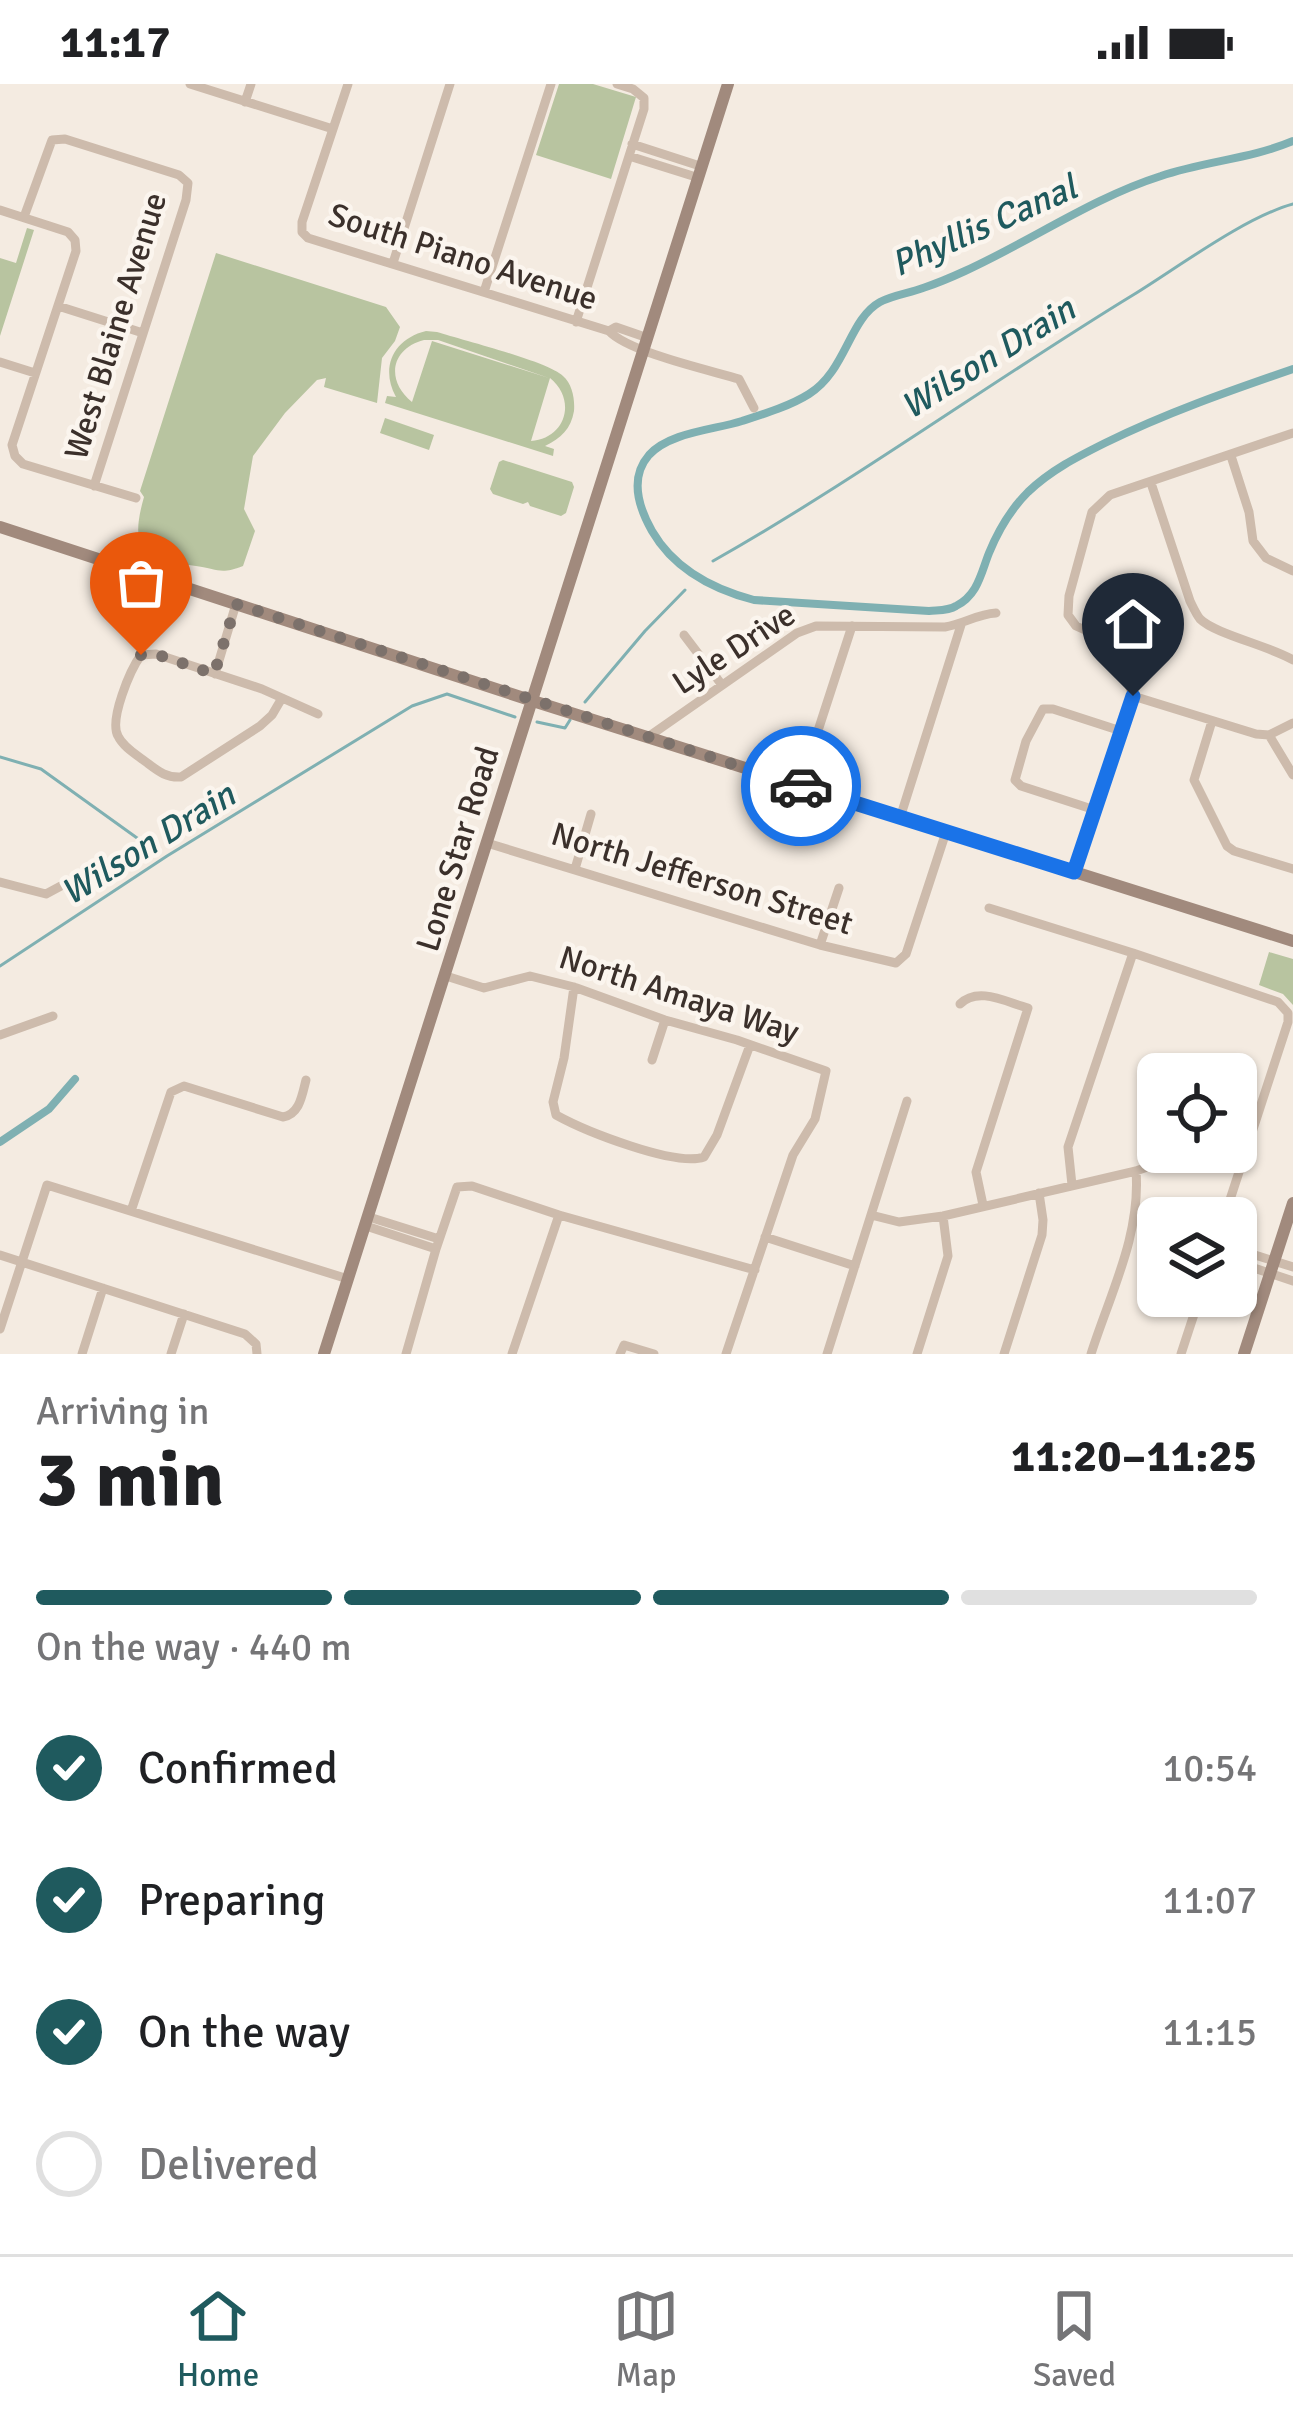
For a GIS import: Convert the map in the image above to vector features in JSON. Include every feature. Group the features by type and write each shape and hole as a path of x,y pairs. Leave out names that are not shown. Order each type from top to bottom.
{"main road":[{"name":"Lone Star Road","path":"324,1354 728,84"},
{"path":"0,527 1293,941"},
{"path":"1244,1354 1293,1203"}],"street":[{"path":"190,84 333,129 348,84"},
{"path":"245,101 251,84"},
{"path":"393,263 450,84"},
{"path":"484,292 551,84"},
{"path":"576,322 644,109 644,98 617,84"},
{"name":"South Piano Avenue","path":"333,129 302,222 308,238 609,331 612,337 643,343 739,379 754,408"},
{"name":"West Blaine Avenue","path":"24,217 52,140 65,139 179,175 188,183 94,486"},
{"path":"631,150 698,172"},
{"path":"0,210 68,232 75,239 76,251 13,445 15,456 22,464 136,498"},
{"path":"58,306 143,333"},
{"path":"0,362 35,373"},
{"path":"1074,872 1133,696 1122,666 1103,638 1076,626 1068,615 1092,512 1110,495 1293,433"},
{"path":"1231,456 1253,541 1265,559 1293,571"},
{"path":"1150,483 1200,619 1293,660"},
{"path":"214,674 236,604"},
{"name":"Lyle Drive","path":"648,737 796,633 817,626 961,625 996,613"},
{"path":"900,818 961,625"},
{"path":"800,786 852,626"},
{"path":"684,635 722,686"},
{"path":"281,698 260,726 181,777 160,773 115,733 115,720 141,655 156,654 281,698 318,714"},
{"path":"1133,696 1256,734 1269,735 1293,723"},
{"path":"1095,810 1021,786 1016,780 1018,763 1043,709 1121,731"},
{"path":"1212,721 1194,780 1222,838 1234,851 1293,868"},
{"path":"1269,735 1293,776"},
{"path":"574,869 591,814"},
{"name":"North Jefferson Street","path":"487,843 820,945 896,963 902,961 946,832"},
{"path":"0,883 46,894 73,880"},
{"path":"820,945 839,887"},
{"path":"989,908 1278,1002 1288,1013 1288,1022 1257,1115"},
{"path":"1072,1185 1067,1148 1133,952"},
{"name":"North Amaya Way","path":"446,976 484,988 530,976 826,1071 815,1119 793,1155 765,1237"},
{"path":"574,987 553,1102 556,1115 629,1144 677,1159 704,1157 717,1135 750,1045"},
{"path":"960,1004 966,997 982,994 1028,1008 976,1172 982,1205"},
{"path":"1,1032 53,1016"},
{"path":"652,1060 665,1020"},
{"path":"131,1211 171,1092 184,1086 283,1118 294,1114 307,1080"},
{"path":"827,1354 907,1101"},
{"path":"871,1215 899,1222 943,1216 1136,1171 1138,1197 1131,1238 1091,1354"},
{"path":"0,1329 47,1186 349,1279"},
{"path":"422,1354 407,1352 457,1187 472,1186 754,1270"},
{"path":"1004,1354 1042,1235 1039,1193"},
{"path":"512,1354 559,1215"},
{"path":"917,1354 948,1256 943,1216"},
{"path":"368,1221 438,1244"},
{"path":"726,1354 765,1237 856,1266"},
{"path":"0,1255 245,1334 256,1344 257,1354"},
{"path":"1257,1260 1293,1281"},
{"path":"1257,1266 1293,1267"},
{"path":"82,1354 103,1288"},
{"path":"171,1354 184,1314"},
{"path":"1181,1354 1192,1317"},
{"path":"620,1354 624,1345 654,1354"}],"green space":[{"path":"559,84 593,84 636,97 611,179 536,155"},
{"path":"27,228 34,230 0,336 0,258 16,263"},
{"path":"216,253 386,307 400,327 382,358 377,403 324,387 326,378 317,380 253,456 244,509 255,531 243,566 224,571 153,556 140,542 138,530 144,497 140,491"},
{"path":"437,332 523,358 563,376 572,392 574,411 564,432 545,446 554,449 553,456 385,403 387,396 396,397 389,376 393,356 415,335","holes":["424,340 438,340 549,378 432,341 412,402 398,385 396,366 404,351","550,378 563,397 564,417 553,433 531,441"]},
{"path":"385,418 434,435 429,450 380,433"},
{"path":"503,460 572,482 566,513 561,516 493,494 490,489"},
{"path":"1269,952 1293,959 1293,1005 1283,994 1259,985"}],"waterway":[{"name":"Phyllis Canal","path":"1293,141 1135,185 965,271 880,302 861,320 831,372 809,394 768,413 658,447 639,473 640,503 652,531 671,556 696,576 738,595 754,600 946,610 969,596 1011,513 1055,471 1151,422 1293,369"},
{"name":"Wilson Drain","path":"713,561 1212,244 1293,204"},
{"name":"Wilson Drain","path":"585,702 685,590"},
{"name":"Wilson Drain","path":"0,966 167,856 412,706 447,694 515,717"},
{"name":"Wilson Drain","path":"537,722 565,728 570,720"},
{"path":"0,757 41,769 151,848"},
{"path":"0,1142 49,1109 75,1079"}],"way so far":[{"path":"141,655 156,654 214,674 236,604 801,786"}],"route":[{"path":"801,786 1074,872 1133,696"}]}
